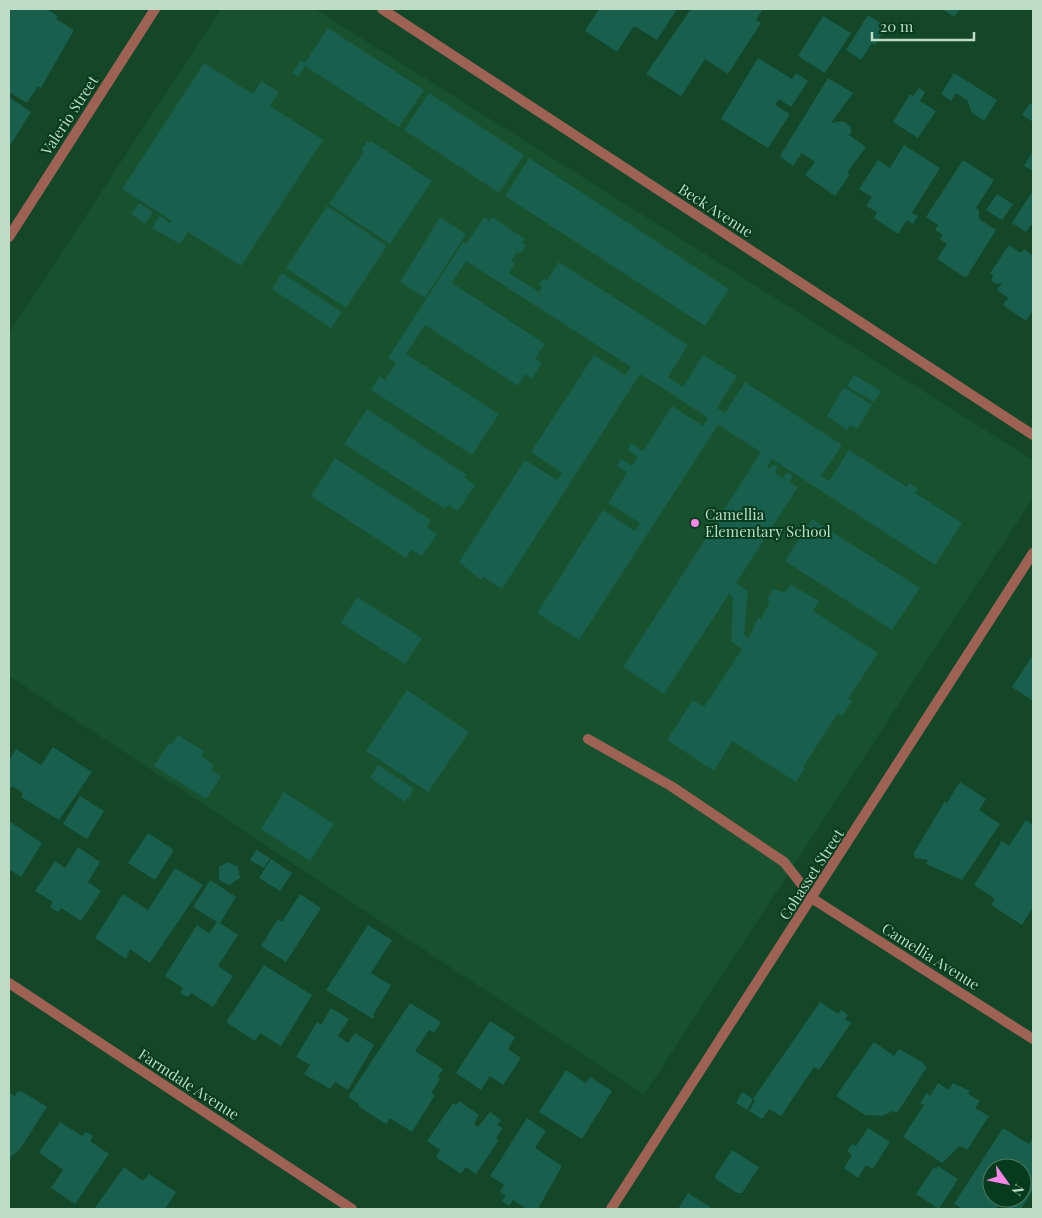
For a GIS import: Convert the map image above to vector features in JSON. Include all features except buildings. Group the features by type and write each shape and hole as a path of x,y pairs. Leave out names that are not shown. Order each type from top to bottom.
{"street":[{"name":"Valerio Street","path":"9,237 155,9"},
{"name":"Beck Avenue","path":"382,9 1033,435"},
{"name":"Cohasset Street","path":"611,1209 813,899 1033,553"},
{"name":"Camellia Avenue","path":"588,739 671,786 784,862 813,899 1033,1039"},
{"name":"Farmdale Avenue","path":"9,983 352,1209"}],"shaded area":[{"path":"221,9 315,9 1033,460 1033,498 644,1095 9,676 9,333"}],"place":[{"name":"Camellia Elementary School","path":"695,523"}]}
